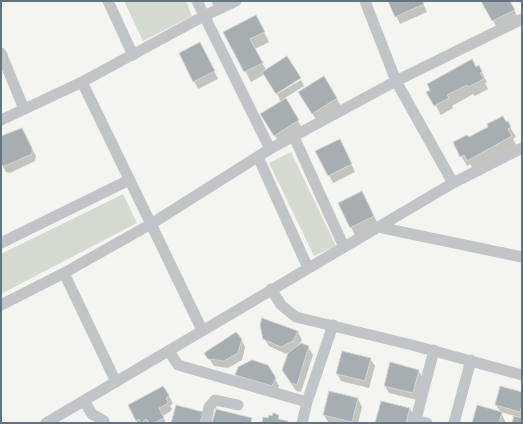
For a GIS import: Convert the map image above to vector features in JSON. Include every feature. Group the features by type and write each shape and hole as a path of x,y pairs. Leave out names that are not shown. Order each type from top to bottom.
{"street":[{"path":"108,1 133,55"},
{"path":"197,1 270,149"},
{"path":"1,120 82,82 204,16 236,1"},
{"path":"365,1 396,81 453,183"},
{"path":"1,305 64,273 151,224 270,149 396,81 522,19"},
{"path":"1,53 24,109"},
{"path":"82,82 202,330"},
{"path":"294,137 344,247"},
{"path":"46,423 453,183 522,148"},
{"path":"258,157 308,268"},
{"path":"1,243 129,180"},
{"path":"378,227 522,257"},
{"path":"64,273 116,382"},
{"path":"271,290 281,305 296,317 434,350 522,375"},
{"path":"302,423 333,325"},
{"path":"427,423 415,421 434,350"},
{"path":"169,351 178,365 308,402"},
{"path":"454,423 471,360"},
{"path":"206,423 209,407 215,400 238,405"},
{"path":"84,401 92,414 106,422"}],"shaded area":[{"path":"124,1 186,1 192,16 143,41"},
{"path":"291,152 336,246 314,256 269,163"},
{"path":"123,194 137,223 1,294 1,254"}],"building":[{"path":"388,1 422,1 424,4 395,17"},
{"path":"481,1 510,1 515,10 492,21"},
{"path":"256,15 265,32 250,39 263,63 244,72 223,32"},
{"path":"200,42 215,71 193,82 179,53"},
{"path":"287,56 301,78 276,94 262,72"},
{"path":"472,59 476,67 479,65 482,72 480,73 484,79 468,87 467,85 447,95 449,98 434,106 426,92 430,90 427,84"},
{"path":"324,76 337,98 312,114 298,92"},
{"path":"286,98 299,120 274,136 260,114"},
{"path":"503,116 511,127 508,129 512,136 467,161 464,155 460,157 453,142 467,135 469,137 488,127 487,124"},
{"path":"22,128 32,148 32,154 5,166 1,165 1,136"},
{"path":"340,139 352,164 328,176 315,151"},
{"path":"362,191 374,216 350,228 338,203"},
{"path":"262,318 298,331 293,341 281,347 263,339 260,325"},
{"path":"236,332 242,339 238,353 224,361 208,359 204,353"},
{"path":"301,343 309,346 297,385 291,383 282,370 288,353"},
{"path":"342,351 371,358 365,381 336,374"},
{"path":"252,360 268,365 276,378 272,386 235,375 238,367"},
{"path":"390,362 419,370 413,393 384,386"},
{"path":"163,386 169,395 166,399 168,401 167,404 159,408 164,418 154,423 150,423 146,419 141,423 139,419 136,421 128,405"},
{"path":"500,386 522,392 522,405 520,412 495,405"},
{"path":"329,391 358,398 352,422 323,415"},
{"path":"381,401 410,408 406,423 375,423"},
{"path":"176,405 203,412 200,423 171,423"},
{"path":"477,405 502,412 499,423 472,423"},
{"path":"216,409 252,418 251,423 212,423"},
{"path":"273,413 279,415 278,419 288,421 288,423 262,423 263,417 268,418 269,415 272,416"},
{"path":"514,416 522,418 522,423 512,423"}]}
